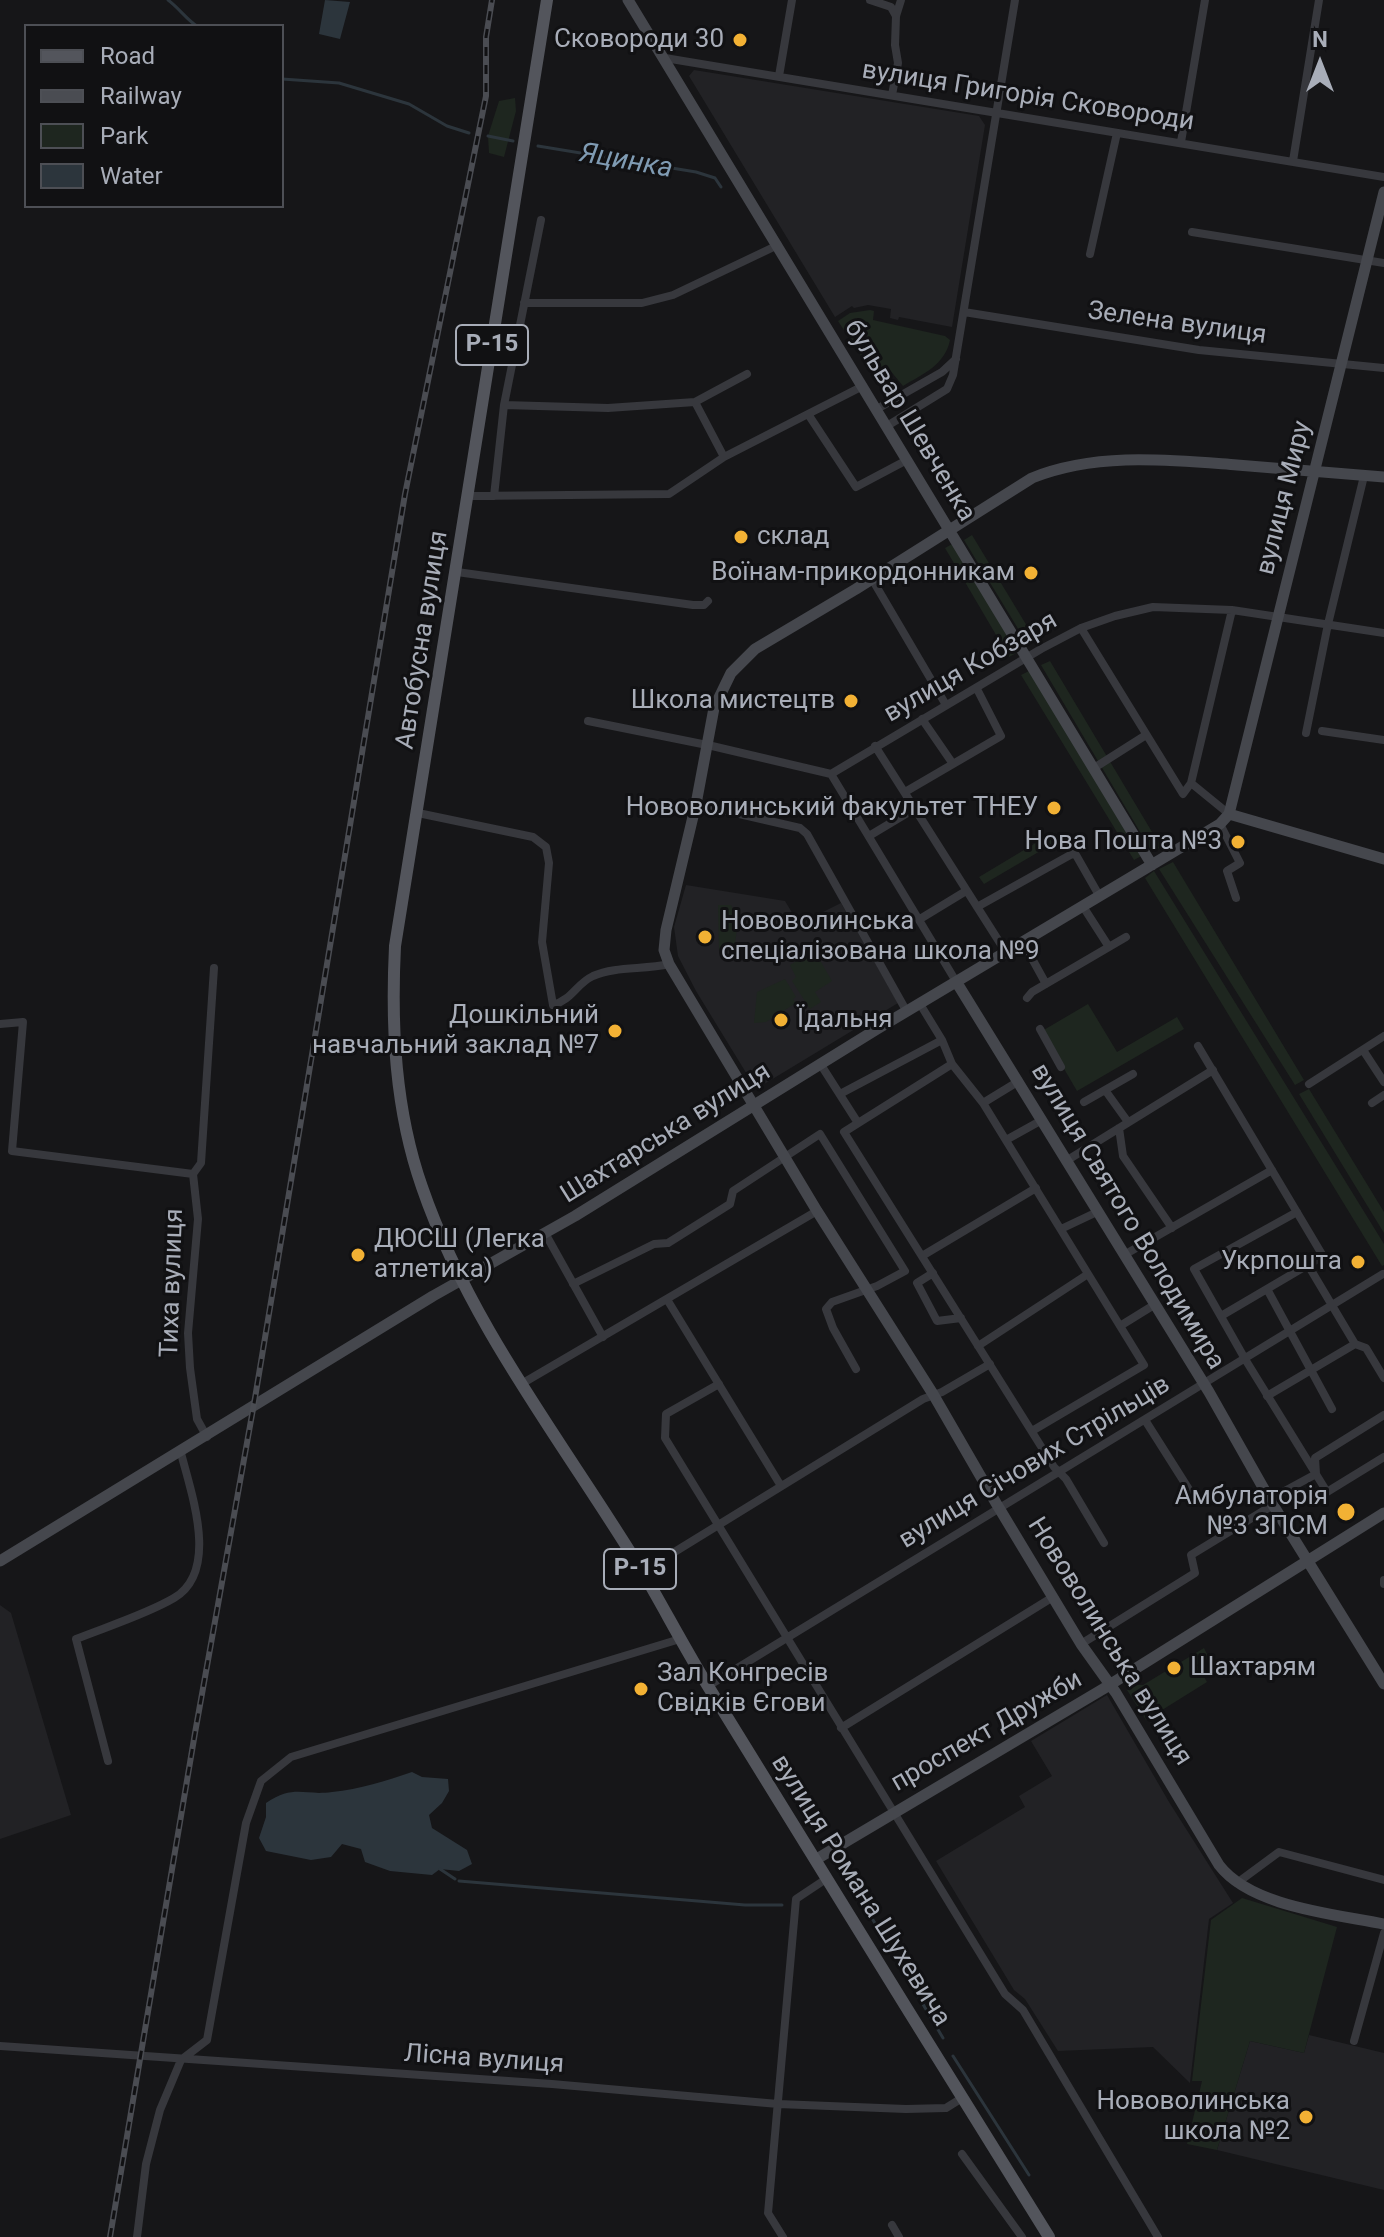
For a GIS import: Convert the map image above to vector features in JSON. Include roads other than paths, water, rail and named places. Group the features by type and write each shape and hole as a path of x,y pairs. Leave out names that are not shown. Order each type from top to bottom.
{"main road":[{"name":"Автобусна вулиця","path":"461,1280 421,1185 404,1128 393,995 395,946 547,0"},
{"name":"вулиця Романа Шухевича","path":"461,1280 646,1578 826,1879 1049,2237"}],"street":[{"name":"бульвар Шевченка","path":"628,0 778,245 860,388 877,409 1152,865"},
{"path":"779,76 792,0"},
{"path":"870,0 891,4 896,16"},
{"path":"892,95 898,63 896,16 901,0"},
{"path":"887,426 947,389 953,375 1015,0"},
{"path":"1181,142 1205,0"},
{"path":"1293,161 1319,0"},
{"name":"вулиця Григорія Сковороди","path":"665,58 1384,177"},
{"path":"1090,254 1117,133"},
{"name":"вулиця Миру","path":"1229,814 1384,192"},
{"path":"494,496 504,405 541,220"},
{"path":"1192,232 1384,263"},
{"path":"524,303 642,303 673,295 778,245"},
{"name":"Зелена вулиця","path":"964,312 1199,350 1384,368"},
{"path":"877,409 942,372 956,359"},
{"path":"504,405 608,408 695,402 747,374"},
{"path":"469,496 669,494 724,457 860,388"},
{"path":"695,402 724,457"},
{"path":"808,414 856,487 907,460"},
{"name":"Нововолинська вулиця","path":"1384,477 1126,459 1057,468 1032,478 755,649 731,673 714,708 664,950 669,964 817,1211 933,1394 1081,1644 1110,1685 1224,1873 1237,1883 1271,1899 1384,1924"},
{"path":"1306,733 1328,624 1364,476"},
{"path":"457,572 693,605 704,605 708,601"},
{"path":"872,579 946,705"},
{"name":"вулиця Кобзаря","path":"831,774 1027,657 1081,628 1115,616 1153,607 1232,610 1384,633"},
{"path":"1081,628 1183,794 1191,783 1232,610"},
{"path":"905,792 1001,736 977,689"},
{"path":"922,719 953,764"},
{"path":"588,721 831,774"},
{"path":"1322,731 1384,740"},
{"path":"1094,768 1146,735"},
{"path":"875,746 1007,954"},
{"name":"вулиця Святого Володимира","path":"831,774 1384,1684"},
{"path":"1191,783 1229,814 1384,859"},
{"path":"696,804 800,828 807,834 907,1012"},
{"path":"869,836 914,809"},
{"path":"418,813 533,837 546,847 549,863 542,942 553,1005 567,1001 592,976 613,970 669,964"},
{"name":"Шахтарська вулиця","path":"0,1561 461,1280 545,1233 920,1004 1084,908 1220,824 1229,814"},
{"path":"1220,824 1240,863 1227,871 1236,898"},
{"path":"977,907 1072,854 1076,855 1100,897"},
{"path":"920,919 966,891"},
{"path":"1084,908 1109,947"},
{"path":"1027,998 1126,937"},
{"path":"1024,944 1046,984"},
{"path":"193,1174 201,1163 214,968"},
{"path":"920,1004 942,1040 952,1064 983,1103 1144,1365 1032,1431"},
{"name":"Тиха вулиця","path":"0,1024 23,1022 12,1151 193,1174 198,1219 188,1333 197,1419 207,1437"},
{"path":"1040,1029 1061,1067"},
{"path":"1309,1084 1384,1036"},
{"path":"840,1094 942,1040"},
{"path":"1198,1046 1323,1256 1221,1316"},
{"path":"1363,1050 1384,1082"},
{"path":"952,1064 844,1132 1104,1543"},
{"path":"821,1065 858,1123"},
{"path":"1066,1161 1213,1070"},
{"path":"1084,1102 1133,1074"},
{"path":"983,1103 1019,1081"},
{"path":"1105,1090 1128,1122"},
{"path":"1372,1103 1384,1095"},
{"path":"1006,1140 1042,1120"},
{"path":"1119,1128 1123,1156 1172,1228"},
{"path":"573,1284 654,1244 668,1243 730,1204 733,1191 820,1134 905,1271 868,1290 832,1302 826,1309 856,1369"},
{"path":"1124,1255 1272,1170"},
{"path":"922,1256 1036,1188"},
{"path":"523,1383 668,1301 817,1211"},
{"path":"1061,1229 1097,1212"},
{"path":"1297,1212 1194,1269 1327,1492 1384,1457"},
{"path":"545,1233 603,1337"},
{"path":"1308,1265 1355,1344 1366,1348 1384,1378"},
{"path":"933,1273 917,1283 937,1321 961,1318"},
{"path":"978,1346 1088,1274"},
{"name":"вулиця Січових Стрільців","path":"708,1686 1383,1274"},
{"path":"1267,1289 1332,1409"},
{"path":"668,1301 781,1486"},
{"path":"1120,1326 1154,1305"},
{"path":"1267,1396 1355,1344"},
{"path":"646,1578 668,1556 933,1394 942,1392 990,1364"},
{"path":"719,1384 666,1414 665,1438 1005,1994 1023,2010 1158,2237"},
{"path":"1316,1474 1315,1458 1384,1415"},
{"path":"1145,1420 1195,1499"},
{"path":"108,1761 76,1639 176,1597 191,1582 200,1552 197,1515 181,1453"},
{"path":"1081,1644 1195,1573 1191,1555 1316,1474"},
{"name":"проспект Дружби","path":"815,1860 1110,1685 1384,1513"},
{"path":"841,1728 1053,1597"},
{"path":"137,2237 150,2151 160,2110 181,2060 207,2040 246,1823 261,1781 291,1757 305,1752 680,1639"},
{"path":"1237,1883 1279,1852 1384,1880"},
{"path":"783,2237 768,2213 796,1899 826,1879"},
{"path":"1354,2041 1384,1933"},
{"name":"Лісна вулиця","path":"0,2046 552,2084 778,2104 919,2109 946,2108 962,2098"},
{"path":"962,2154 1022,2237"},
{"path":"892,2225 899,2237"}],"water":[{"path":"325,0 350,2 340,39 319,34"},
{"path":"412,1772 422,1777 448,1779 449,1791 429,1815 432,1828 467,1850 472,1864 459,1871 440,1869 432,1875 390,1871 365,1862 361,1849 342,1844 331,1857 311,1860 266,1851 259,1838 266,1817 266,1803 276,1797 292,1792 322,1793 353,1789"}],"waterway":[{"name":"Яцинка","path":"168,0 194,24"},
{"name":"Яцинка","path":"284,79 339,83 409,104 447,126 469,133"},
{"name":"Яцинка","path":"488,136 513,141"},
{"name":"Яцинка","path":"538,146 696,172 715,178 721,187"},
{"path":"440,1869 455,1879"},
{"path":"459,1881 745,1905 782,1905"},
{"path":"873,1920 943,2038"},
{"path":"953,2056 1029,2175"}],"railway":[{"path":"110,2237 255,1398 405,494 486,96 486,37 492,0"}],"place":[{"name":"Сковороди 30","path":"740,40"},
{"name":"склад","path":"741,537"},
{"name":"Воїнам-прикордонникам","path":"1031,573"},
{"name":"Школа мистецтв","path":"851,701"},
{"name":"Нововолинський факультет ТНЕУ","path":"1054,808"},
{"name":"Нова Пошта №3","path":"1238,842"},
{"name":"Нововолинська спеціалізована школа №9","path":"705,937"},
{"name":"Їдальня","path":"781,1020"},
{"name":"Дошкільний навчальний заклад №7","path":"615,1031"},
{"name":"ДЮСШ (Легка атлетика)","path":"358,1255"},
{"name":"Укрпошта","path":"1358,1262"},
{"name":"Амбулаторія №3 ЗПСМ","path":"1346,1512"},
{"name":"Шахтарям","path":"1174,1668"},
{"name":"Зал Конгресів Свідків Єгови","path":"641,1689"},
{"name":"Нововолинська школа №2","path":"1306,2117"}]}
